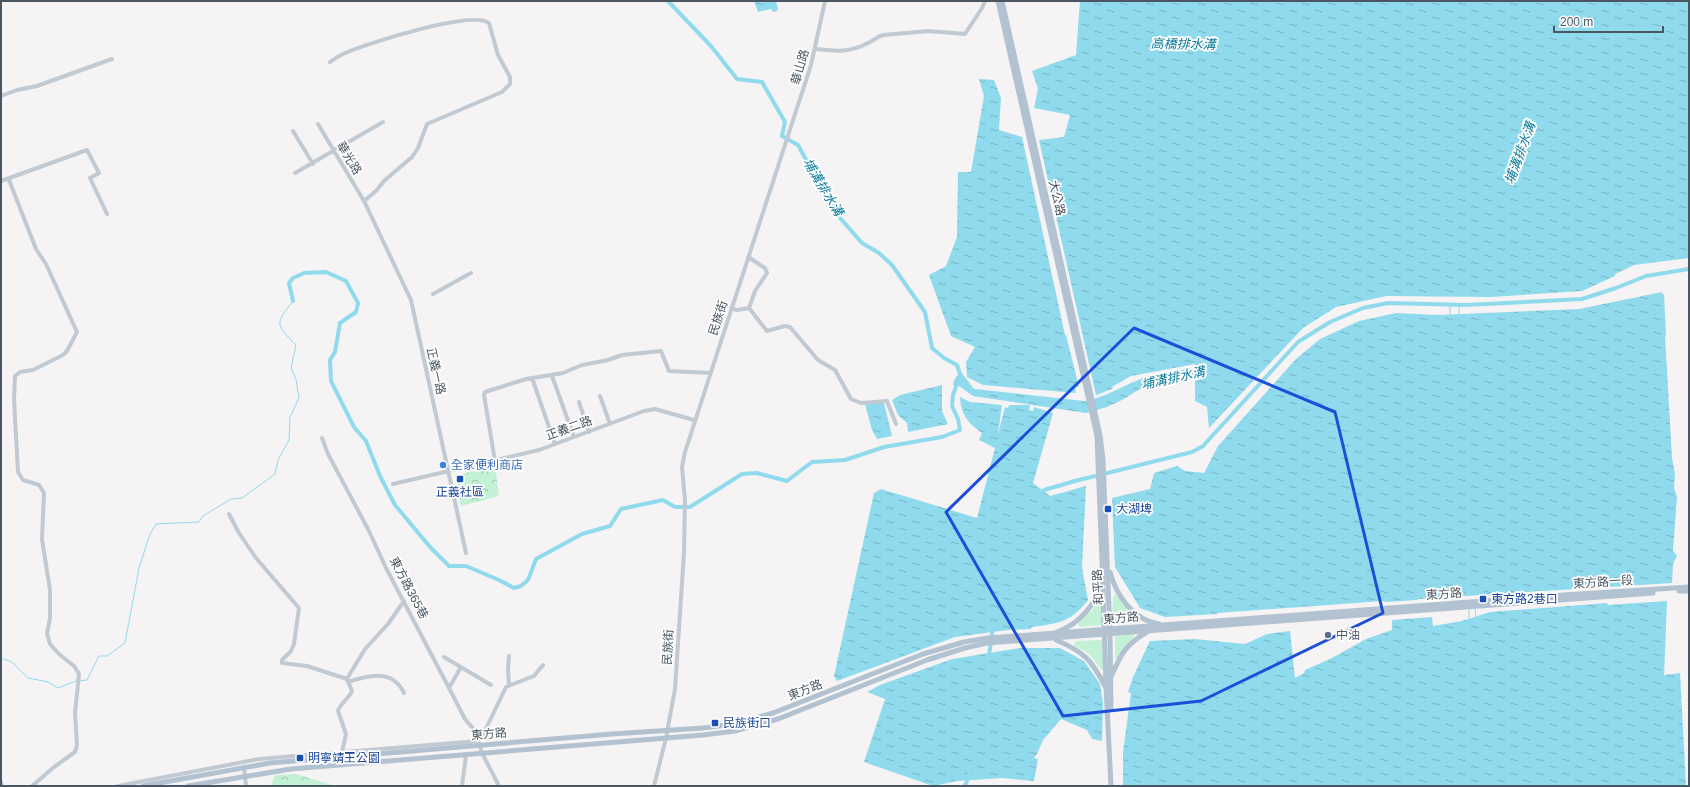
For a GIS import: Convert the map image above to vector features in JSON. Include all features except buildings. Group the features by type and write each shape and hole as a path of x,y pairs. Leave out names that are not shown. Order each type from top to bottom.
{"main road":[{"name":"大公路","path":"998,1 1093,412"},
{"name":"大公路","path":"1002,1 1029,131"},
{"name":"和平路","path":"1093,412 1101,472 1113,786"},
{"path":"1104,560 1116,591 1124,602 1143,618 1155,623 1166,625"},
{"path":"1104,560 1101,583 1095,598 1086,612 1053,636 1076,648 1087,657 1106,687"},
{"name":"東方路一段","path":"1470,604 1689,587"},
{"name":"東方路一段","path":"1470,604 1689,591"},
{"name":"東方路","path":"1108,632 1166,625 1470,604"},
{"name":"東方路","path":"188,786 246,775 331,766 735,731 778,718 920,662 987,643 1053,636 1150,630 1470,604"},
{"path":"1110,680 1124,649 1150,630"},
{"name":"和平路","path":"1108,632 1106,687 1113,786"},
{"name":"東方路","path":"144,786 244,767 330,758 480,743 721,727 757,718 923,654 964,642 988,638 1053,636"}],"street":[{"name":"華山路","path":"786,145 815,49 826,1"},
{"path":"815,49 844,52 867,44 883,35 928,31 965,34 985,1"},
{"path":"330,62 344,54 402,33 469,21 484,20 489,23 498,55 510,76 508,86 502,92 427,124 418,148 412,157 384,181 376,191 364,201"},
{"path":"1,96 17,90 37,86 112,59"},
{"path":"296,173 383,122"},
{"name":"華光路","path":"318,124 364,201"},
{"path":"293,131 313,164"},
{"name":"民族街","path":"666,738 676,689 684,553 685,500 682,467 694,420 711,373 731,308 786,145"},
{"path":"1,182 87,150 99,172 90,178 107,214"},
{"path":"9,180 36,249 46,264 77,332 67,351 63,355 33,370 20,372 15,376 14,398 18,472 23,480 39,485 44,492 42,539 50,590 50,612 47,629 48,639 59,654 74,666 79,674 75,713 77,745 75,752 54,767 32,786"},
{"name":"正義一路","path":"364,201 411,300 466,553"},
{"path":"748,257 764,268 767,273 755,291 749,308"},
{"path":"433,294 471,273"},
{"path":"731,308 737,310 749,308"},
{"path":"749,308 767,331 785,326 790,327 818,360 835,370 851,399 861,403 887,401 896,424"},
{"path":"495,461 484,395 485,392 532,378 563,374 582,365 608,360 622,355 655,351 661,351 669,371 711,373"},
{"path":"552,376 574,437"},
{"path":"532,378 555,444"},
{"path":"600,396 610,424"},
{"path":"579,402 589,432"},
{"name":"正義二路","path":"393,484 539,450 644,411 655,409 694,420"},
{"name":"東方路365巷","path":"322,438 328,454 369,531 386,568 465,719 475,731 482,752 499,786"},
{"path":"229,514 239,533 256,558 299,608 294,644 291,651 282,660 282,663 307,666 347,681 377,676 387,676 395,680 404,693"},
{"path":"347,681 362,654 388,624 404,600"},
{"path":"509,656 509,685"},
{"path":"444,657 491,685"},
{"path":"118,786 259,759 473,742 480,743 502,691 509,685 534,676 543,665"},
{"path":"449,688 461,667"},
{"path":"342,752 346,734 338,708 347,699 352,691 347,681"},
{"path":"654,786 666,738"},
{"path":"462,786 466,754"},
{"path":"330,758 331,766"},
{"path":"244,767 246,786"},
{"path":"1,782 2,786"}],"highlighted area":[{"path":"1134,328 1335,412 1383,613 1201,701 1063,716 946,512"}],"green space":[{"path":"495,465 499,496 461,506 456,481 462,474"},
{"path":"1115,594 1140,620 1140,622 1118,624 1115,622 1113,611"},
{"path":"1099,599 1102,599 1103,625 1080,627 1078,624 1079,622 1092,611"},
{"path":"1133,634 1134,637 1124,647 1117,660 1115,658 1115,636"},
{"path":"1103,640 1104,670 1101,669 1089,654 1074,645 1076,641"},
{"path":"296,774 335,786 271,786 275,775"}],"water":[{"path":"754,1 776,1 778,10 774,12 771,9 758,12"},
{"name":"高橋排水溝","path":"1080,1 1689,1 1689,258 1634,265 1615,274 1615,276 1582,291 1492,297 1386,296 1336,307 1303,328 1209,428 1207,407 1195,401 1195,374 1143,387 1107,407 1086,413 973,396 959,386 953,385 957,376 961,374 965,384 975,389 1084,401 1113,392 1147,377 1161,373 1195,368 1195,364 1131,376 1113,386 1112,389 1096,395 1039,140 1064,137 1070,115 1034,108 1038,89 1032,71 1076,55"},
{"path":"979,79 994,80 1001,98 999,130 1022,137 1065,335 1079,387 1075,387 1076,393 983,385 967,377 966,362 975,347 951,336 929,275 946,266 957,237 958,172 971,172 984,96"},
{"path":"1662,292 1662,294 1664,294 1672,458 1675,474 1674,488 1677,497 1673,551 1677,556 1673,564 1672,583 1383,601 1165,617 1140,608 1115,567 1112,498 1150,489 1154,473 1177,466 1185,471 1204,473 1218,446 1296,359 1320,339 1359,321 1396,313 1438,315 1579,309"},
{"path":"942,385 942,411 948,424 908,432 907,423 898,415 892,400 900,395"},
{"path":"960,397 970,402 1002,405 998,434 1005,407 1008,408 1009,405 1030,405 1029,410 1033,411 1034,407 1053,413 1033,483 1050,496 1086,486 1082,568 1088,600 1082,608 1069,618 1057,623 1032,627 1031,629 1008,630 955,637 837,681 834,676 874,493 881,489 977,518 995,448 979,440 982,433 966,418 962,409"},
{"path":"884,403 892,436 877,439 872,430 865,404"},
{"path":"1667,601 1664,675 1680,673 1686,786 1123,786 1123,752 1131,693 1128,692 1133,677 1150,641 1195,639 1245,644 1267,634 1290,631 1295,678 1304,673 1305,670 1332,658 1366,639 1392,630 1392,620 1432,617 1433,626 1462,621 1490,612 1607,603 1608,605"},
{"path":"1020,648 1060,648 1084,661 1100,684 1103,703 1102,741 1092,739 1087,730 1061,719 1043,740 1034,758 1038,759 1034,781 1002,778 957,781 933,786 864,762 885,699 867,692 880,685 952,659"}],"waterway":[{"name":"埔溝排水溝","path":"668,1 711,46 737,79 762,82 785,122 782,136 798,145 834,211 862,243 879,253 892,265 925,312 932,348 944,358 957,365 960,374 973,391"},
{"path":"1040,495 1044,490 1192,452 1203,446 1298,342 1330,322 1363,308 1388,303 1466,305 1582,299 1646,276 1689,269"},
{"path":"293,301 289,283 293,278 304,273 326,272 346,281 358,303 356,312 340,323 335,352 330,360 331,381 354,427 366,441 380,476 395,505 430,547 449,566 466,566 514,588 521,586 528,580 536,559 582,534 610,526 621,509 663,500 675,507 690,507 742,474 757,473 787,481 812,462 845,460 884,447 942,437 960,430 958,419 952,406 953,395 958,381"},
{"path":"79,681 87,680 99,656 107,656 125,643 139,568 150,534 156,524 199,522 203,516 231,499 242,498 275,474 278,460 289,440 290,417 299,398 296,379 291,368 296,345 284,332 280,324 283,315 293,301"},
{"path":"1459,304 1459,314"},
{"path":"1450,305 1450,315"},
{"path":"1475,609 1476,618"},
{"path":"1469,610 1469,620"},
{"path":"989,656 993,627"},
{"path":"1,658 12,662 28,678 48,682 58,688 76,681"},
{"path":"965,786 969,775"}],"place":[{"name":"全家便利商店","path":"443,465"},
{"name":"正義社區","path":"460,479"},
{"name":"大湖埤","path":"1108,509"},
{"name":"東方路2巷口","path":"1483,599"},
{"name":"中油","path":"1328,635"},
{"name":"民族街口","path":"715,723"},
{"name":"明寧靖王公園","path":"300,758"}]}
